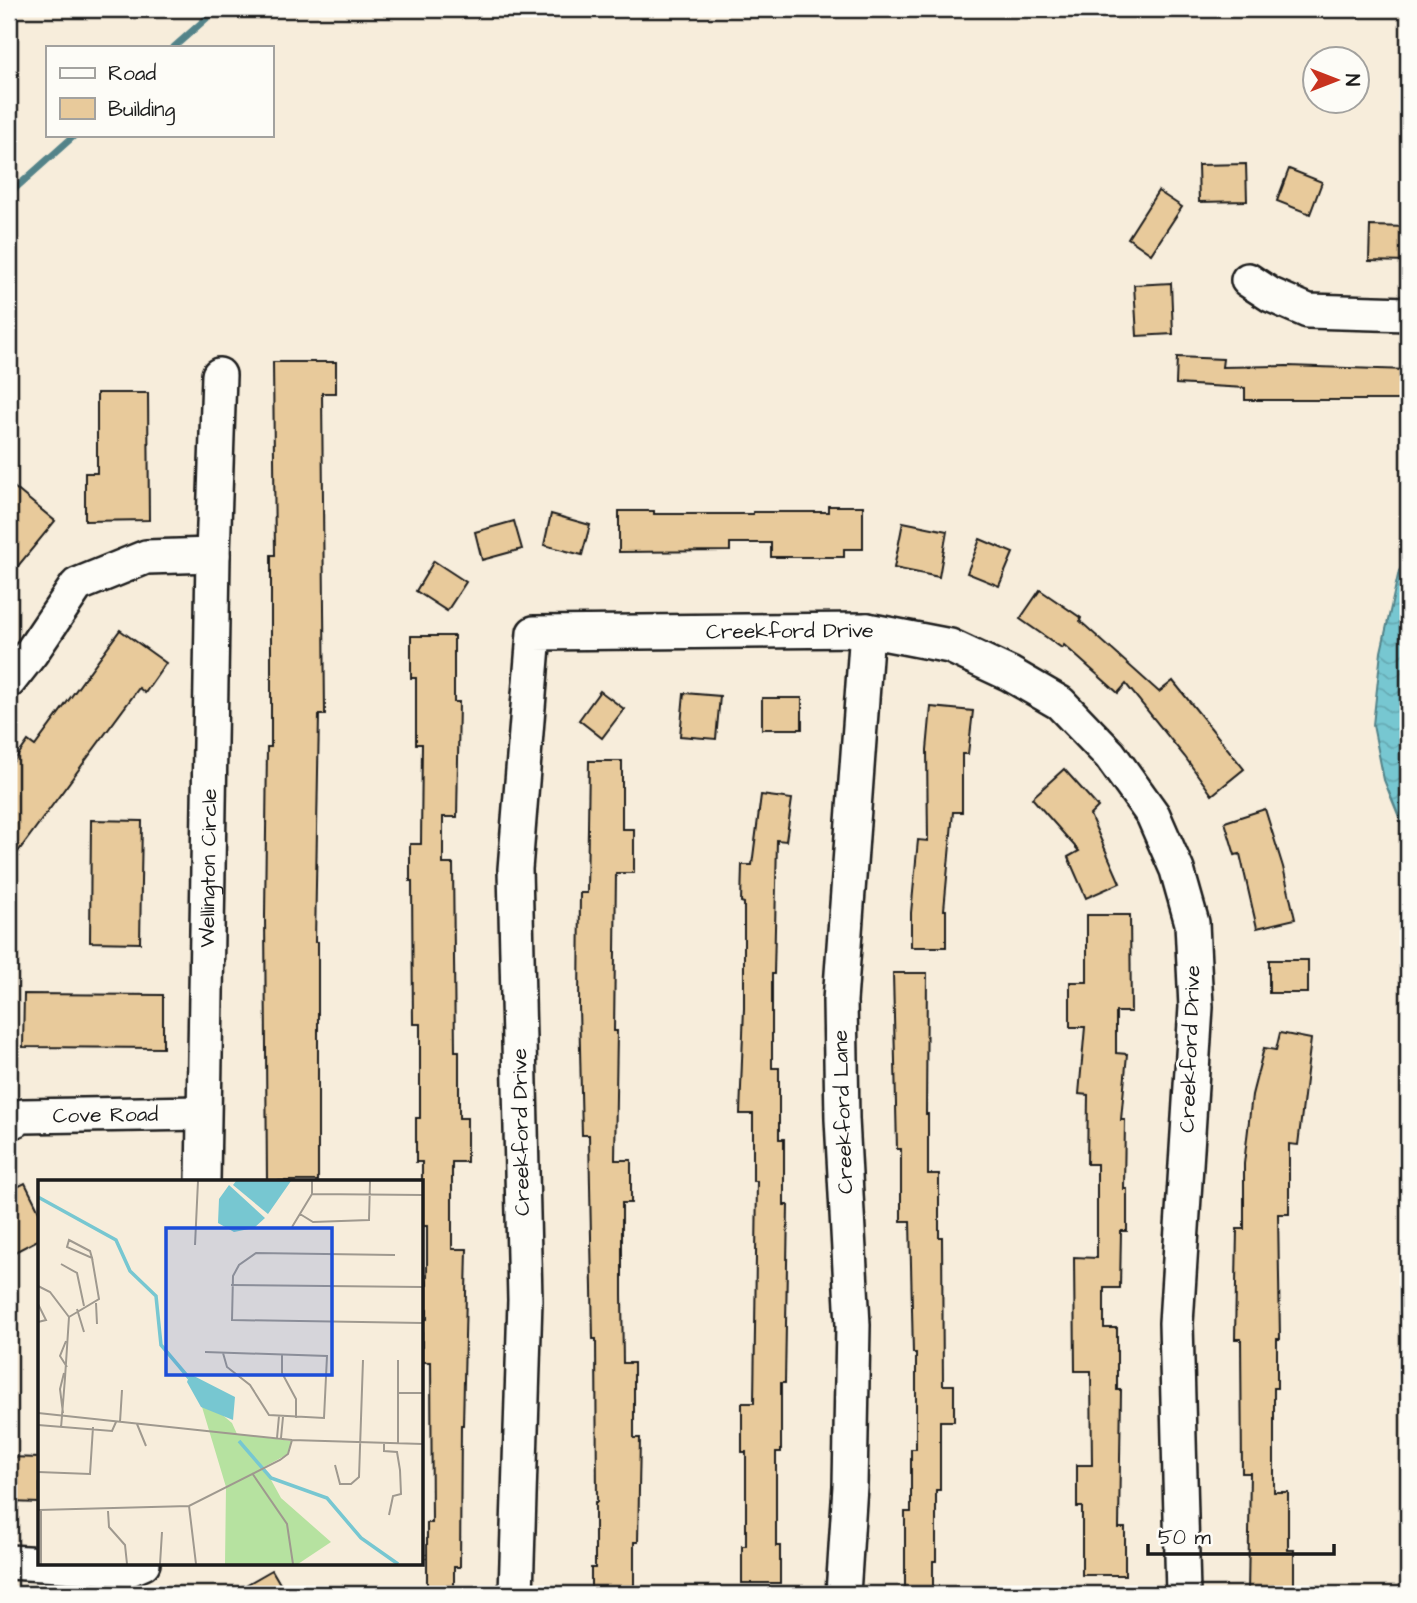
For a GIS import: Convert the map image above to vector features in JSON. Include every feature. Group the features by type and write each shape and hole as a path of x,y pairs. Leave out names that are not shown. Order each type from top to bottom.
{"street":[{"path":"1248,281 1271,295 1308,311 1408,314"},
{"name":"Wellington Circle","path":"202,1180 213,555 219,376"},
{"path":"9,681 77,585 146,557 213,555"},
{"name":"Creekford Drive","path":"516,1594 525,1300 515,869 534,633 867,630 950,646 1010,674 1060,704 1110,755 1153,815 1177,870 1192,923 1196,1007 1175,1323 1182,1594"},
{"name":"Creekford Lane","path":"843,1594 850,1486 853,1325 842,1119 840,1001 867,630"},
{"name":"Cove Road","path":"9,1123 23,1116 202,1114"},
{"path":"9,1562 38,1564"},
{"path":"43,1564 129,1569 141,1564"}],"water":[{"path":"1408,558 1408,839 1384,780 1373,725 1381,652 1399,571"}],"building":[{"path":"1246,164 1247,201 1199,202 1198,165"},
{"path":"1289,169 1322,182 1310,214 1277,201"},
{"path":"1158,191 1182,207 1151,254 1128,238"},
{"path":"1370,226 1408,227 1408,262 1369,261"},
{"path":"1171,283 1173,334 1137,336 1134,285"},
{"path":"1177,357 1223,359 1222,367 1408,370 1408,400 1245,400 1245,388 1176,384"},
{"path":"273,362 336,362 336,393 322,393 325,715 319,715 315,942 318,942 318,1180 267,1180 267,747 271,747 271,555 275,555"},
{"path":"97,393 148,393 149,520 85,521 85,473 97,473"},
{"path":"9,483 55,521 9,577"},
{"path":"828,506 863,506 863,549 844,549 844,557 771,557 771,543 730,543 730,551 619,552 619,511 654,511 654,514 753,514 828,512"},
{"path":"551,514 590,525 582,555 544,545"},
{"path":"514,521 522,549 482,560 475,532"},
{"path":"903,522 947,531 939,577 894,568"},
{"path":"980,539 1013,553 999,586 967,573"},
{"path":"434,561 466,582 447,611 416,591"},
{"path":"1040,590 1081,618 1080,621 1159,692 1173,681 1244,769 1212,795 1126,684 1118,693 1064,645 1062,648 1020,619"},
{"path":"120,630 166,663 145,693 139,688 9,864 9,768 28,741 35,746"},
{"path":"411,636 454,636 454,702 459,702 457,817 443,817 443,864 453,864 455,1051 459,1051 459,1118 467,1118 467,1162 452,1162 452,1249 467,1249 461,1425 460,1567 454,1567 454,1594 427,1594 427,1523 432,1523 431,1362 424,1362 427,1226 424,1226 422,1162 416,1162 416,1118 420,1118 420,1024 413,1024 410,881 410,844 421,844 422,744 416,744 416,678 411,678"},
{"path":"600,691 624,709 602,738 579,720"},
{"path":"684,693 720,696 716,739 680,736"},
{"path":"762,698 802,698 802,729 762,729"},
{"path":"931,707 973,711 968,754 962,754 962,812 953,812 944,910 946,947 911,947 911,913 918,840 928,841 927,750"},
{"path":"589,761 622,761 622,829 634,829 634,873 616,873 614,1031 617,1031 615,1160 631,1160 631,1203 622,1203 622,1294 623,1363 634,1363 634,1438 640,1438 634,1594 591,1594 591,1568 595,1568 597,1502 596,1339 593,1339 589,1135 582,1135 579,1006 580,893 587,893"},
{"path":"1064,769 1098,807 1090,815 1120,883 1086,898 1068,857 1079,851 1032,798"},
{"path":"761,795 792,799 786,841 777,840 772,974 772,1068 779,1068 779,1139 784,1139 784,1205 788,1205 785,1383 781,1383 781,1452 776,1452 776,1546 780,1546 780,1583 742,1583 742,1546 746,1546 746,1452 742,1452 742,1403 754,1403 757,1181 753,1181 753,1114 740,1114 744,1008 744,903 741,902 742,865 752,865"},
{"path":"1265,809 1283,867 1295,919 1257,928 1240,854 1235,855 1225,822"},
{"path":"91,820 142,821 140,943 90,942"},
{"path":"1087,915 1130,915 1131,1012 1116,1012 1116,1053 1127,1054 1121,1120 1125,1120 1124,1189 1127,1189 1127,1231 1121,1231 1120,1288 1104,1288 1104,1328 1117,1328 1117,1390 1121,1390 1119,1528 1125,1528 1125,1575 1082,1575 1082,1507 1077,1507 1077,1465 1092,1465 1091,1371 1075,1371 1074,1257 1097,1258 1097,1164 1087,1164 1088,1095 1079,1094 1085,1027 1070,1027 1070,982 1087,982"},
{"path":"1269,960 1308,960 1308,993 1269,993"},
{"path":"893,973 927,973 928,1174 939,1174 943,1385 954,1385 954,1421 940,1421 940,1490 936,1490 933,1594 905,1594 905,1512 911,1512 911,1449 916,1449 916,1353 913,1353 910,1221 901,1221 901,1149 897,1149"},
{"path":"24,994 163,995 163,1048 23,1047"},
{"path":"1280,1033 1311,1039 1298,1145 1289,1144 1289,1214 1278,1214 1280,1339 1277,1339 1277,1388 1274,1388 1274,1492 1288,1492 1288,1550 1294,1550 1294,1594 1248,1594 1250,1473 1242,1473 1241,1339 1235,1339 1237,1229 1244,1229 1244,1164 1252,1095 1264,1048 1276,1050"},
{"path":"25,1183 38,1209 38,1240 9,1255 9,1191"},
{"path":"9,1457 38,1458 38,1503 9,1502"},
{"path":"272,1570 286,1594 230,1594"}],"waterway":[{"path":"175,46 217,9"},
{"path":"9,194 74,136"}]}
